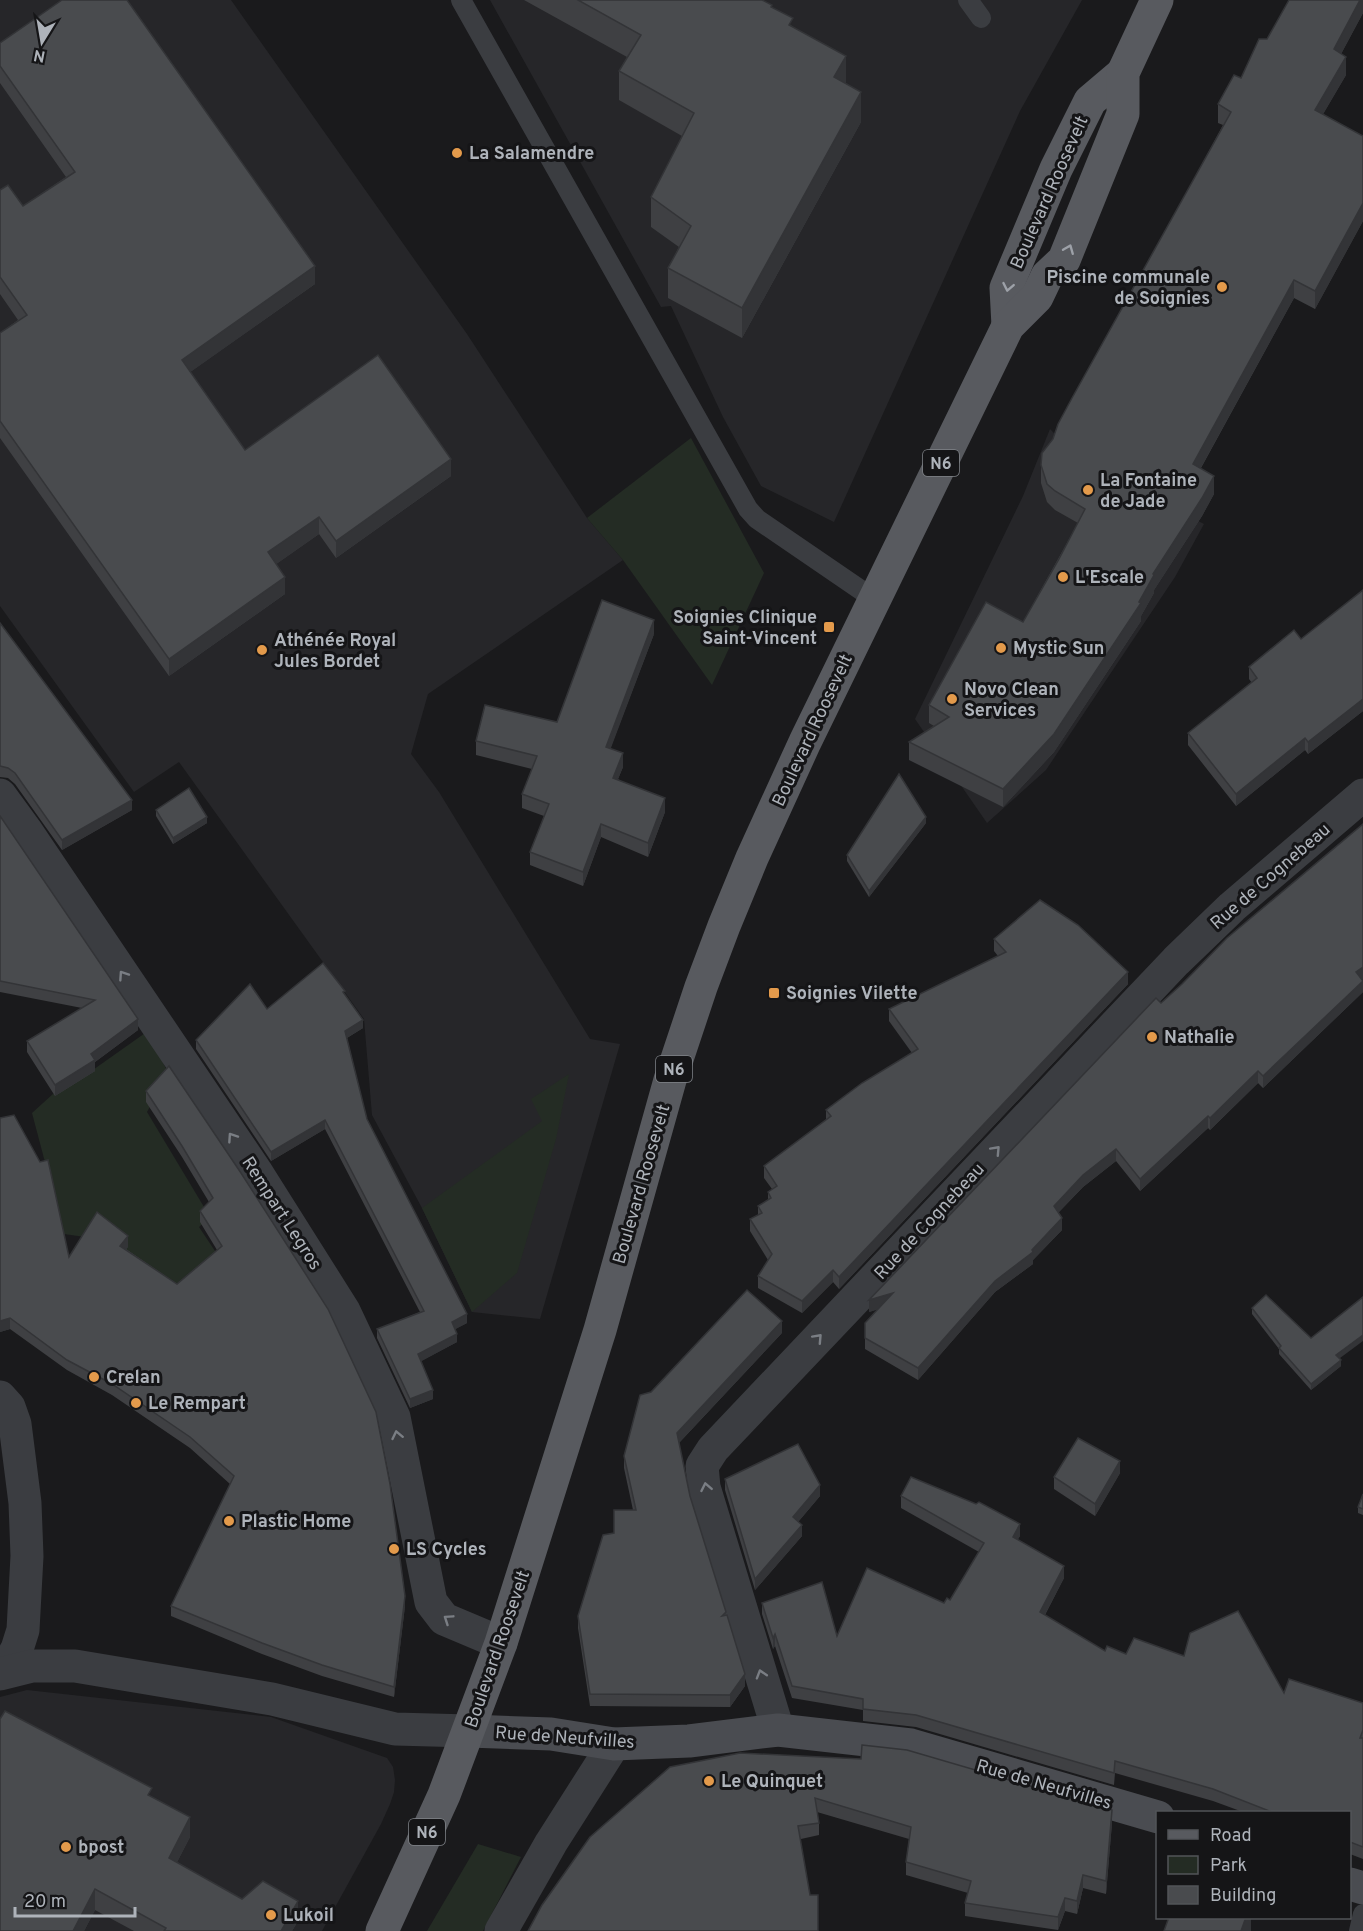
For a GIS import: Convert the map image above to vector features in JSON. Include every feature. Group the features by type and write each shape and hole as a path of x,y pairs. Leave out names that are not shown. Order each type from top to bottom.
{"main road":[{"name":"Boulevard Roosevelt","path":"1008,326 1006,288 1056,169 1090,101 1123,73 1157,0"},
{"name":"Boulevard Roosevelt","path":"382,1931 444,1795 501,1643 600,1330 670,1080 701,987 757,847 805,742 1008,326 1037,297 1047,276 1064,260 1123,114 1123,73"},
{"name":"Rue de Neufvilles","path":"469,1731 551,1734 614,1744 689,1741 778,1730 911,1745 1156,1816"}],"street":[{"name":"Rempart Legros","path":"0,795 257,1173 344,1311 393,1417 432,1602 444,1619 501,1643"},
{"name":"Rue de Cognebeau","path":"778,1730 704,1487 702,1466 713,1449 1176,961 1232,907 1363,795"},
{"path":"0,1397 9,1407 15,1424 25,1503 27,1556 23,1630 17,1649 6,1668 0,1673"},
{"path":"23,1630 30,1646 34,1649 75,1666"},
{"path":"0,1673 32,1666 75,1666"},
{"name":"Rue de Neufvilles","path":"75,1666 272,1699 395,1729 469,1731"},
{"path":"501,1931 551,1843 614,1744"}],"lane":[{"path":"461,0 748,508 757,519 873,599"},
{"path":"968,0 981,18"},
{"path":"1359,1931 1363,1914"}],"shaded area":[{"name":"Athénée Royal Jules Bordet","path":"0,0 231,0 467,334 587,518 623,560 428,694 411,754 439,792 590,1039 620,1044 540,1319 472,1312 422,1208 372,1115 364,1019 179,762 134,792 0,606"},
{"path":"490,0 1082,0 1020,111 834,522 761,486 723,417 671,306 661,307"},
{"path":"1050,429 1079,459 1204,524 1175,577 1046,770 987,823 915,719 1023,496"},
{"path":"27,1690 271,1717 387,1758 393,1767 395,1780 390,1804 322,1931 0,1931 0,1697"}],"green space":[{"path":"691,438 764,573 712,685 623,560 587,518"},
{"path":"148,1031 168,1073 147,1112 210,1217 199,1227 223,1263 183,1299 85,1237 64,1234 32,1113 53,1094 90,1072"},
{"path":"569,1074 556,1139 517,1273 472,1312 422,1208 542,1121 531,1099"},
{"path":"478,1844 521,1857 483,1931 427,1931"}],"building":[{"path":"62,0 127,0 315,266 182,360 245,450 378,355 451,459 336,541 319,517 268,552 285,577 169,659 0,421 0,333 27,315 0,277 0,190 8,185 23,206 75,172 0,66 0,43"},
{"path":"578,0 762,0 793,18 789,25 846,56 834,77 861,92 742,308 668,268 691,226 651,197 694,113 619,71 641,35"},
{"path":"1289,0 1360,0 1334,49 1346,57 1315,110 1363,136 1363,203 1315,291 1294,280 1193,464 1214,476 1153,574 1139,602 1141,603 1054,734 1003,789 909,742 949,717 929,705 986,602 1023,622 1085,509 1047,484 1041,465 1042,453 1053,439 1072,398 1231,112 1218,104 1234,75 1241,78 1259,39 1267,39"},
{"path":"1363,590 1363,699 1308,742 1305,738 1236,794 1188,733 1257,678 1249,667 1294,630 1301,639"},
{"path":"602,600 654,620 606,747 623,753 613,778 665,798 648,843 601,824 583,872 530,852 549,804 522,794 537,756 476,741 485,705 557,722"},
{"path":"0,623 132,800 62,840 15,773 0,766"},
{"path":"899,774 926,817 869,891 847,855"},
{"path":"189,788 207,817 173,838 156,810"},
{"path":"0,816 138,1019 91,1054 95,1060 55,1085 27,1041 95,1000 0,981"},
{"path":"1363,824 1363,967 1356,972 1363,981 1263,1076 1258,1071 1210,1118 1208,1116 1140,1179 1116,1149 1083,1175 1054,1206 1062,1218 1032,1250 1033,1252 995,1281 918,1368 865,1338 865,1323 893,1293 869,1300 1156,998 1161,1003 1227,938"},
{"path":"1040,900 1078,925 1128,972 839,1277 833,1270 802,1301 758,1276 772,1254 750,1219 762,1213 758,1206 771,1198 768,1192 777,1186 764,1166 831,1116 826,1110 862,1083 918,1049 889,1009 1006,952 994,939"},
{"path":"323,963 345,991 343,992 363,1020 345,1031 367,1119 467,1314 452,1322 457,1334 418,1354 433,1390 410,1399 377,1329 424,1311 325,1120 271,1152 196,1040 250,984 267,1009"},
{"path":"169,1066 328,1309 376,1412 390,1484 405,1596 394,1687 322,1665 171,1606 234,1476 190,1437 112,1384 67,1360 10,1318 0,1321 0,1118 14,1115 40,1162 48,1160 69,1257 97,1212 128,1236 120,1246 177,1284 222,1246 200,1211 213,1198 146,1091"},
{"path":"747,1290 782,1321 677,1433 690,1496 726,1612 722,1616 727,1615 745,1674 730,1695 590,1694 578,1616 603,1535 614,1533 614,1510 636,1510 624,1456 640,1395 651,1392"},
{"path":"1266,1295 1311,1338 1363,1297 1363,1335 1336,1355 1341,1360 1311,1384 1279,1348 1281,1346 1252,1308"},
{"path":"1078,1438 1120,1461 1095,1504 1054,1477"},
{"path":"798,1444 820,1485 793,1517 802,1525 755,1579 725,1479"},
{"path":"911,1477 976,1504 979,1502 1020,1524 1013,1537 1064,1566 1040,1612 1105,1651 1107,1646 1126,1654 1134,1638 1184,1656 1190,1633 1238,1611 1284,1693 1289,1679 1363,1703 1363,1730 1360,1738 1363,1738 1363,1847 1351,1842 1351,1811 1269,1811 1213,1789 1115,1761 1114,1773 916,1715 863,1709 863,1699 792,1686 762,1603 822,1582 837,1636 867,1568 944,1603 947,1598 950,1600 984,1543 901,1496"},
{"path":"1363,1494 1363,1509 1358,1507"},
{"path":"5,1711 152,1788 148,1795 190,1817 169,1858 242,1899 263,1881 298,1901 281,1931 164,1931 166,1928 95,1889 73,1931 0,1931 0,1719"},
{"path":"862,1745 907,1750 1112,1810 1106,1881 1083,1875 1077,1901 1065,1898 1058,1917 965,1903 971,1881 906,1862 911,1827 815,1798 819,1823 798,1826 810,1895 818,1895 818,1931 528,1931 542,1905 590,1837 670,1767 740,1753 861,1759"},
{"path":"1168,1919 1245,1919 1241,1931 1164,1931"}],"place":[{"name":"La Salamendre","path":"457,153"},
{"name":"Piscine communale de Soignies","path":"1222,287"},
{"name":"La Fontaine de Jade","path":"1088,490"},
{"name":"L'Escale","path":"1063,577"},
{"name":"Soignies Clinique Saint-Vincent","path":"829,627"},
{"name":"Mystic Sun","path":"1001,648"},
{"name":"Athénée Royal Jules Bordet","path":"262,650"},
{"name":"Novo Clean Services","path":"952,699"},
{"name":"Soignies Vilette","path":"774,993"},
{"name":"Nathalie","path":"1152,1037"},
{"name":"Crelan","path":"94,1377"},
{"name":"Le Rempart","path":"136,1403"},
{"name":"Plastic Home","path":"229,1521"},
{"name":"LS Cycles","path":"394,1549"},
{"name":"Le Quinquet","path":"709,1781"},
{"name":"bpost","path":"66,1847"},
{"name":"Lukoil","path":"271,1915"}]}
